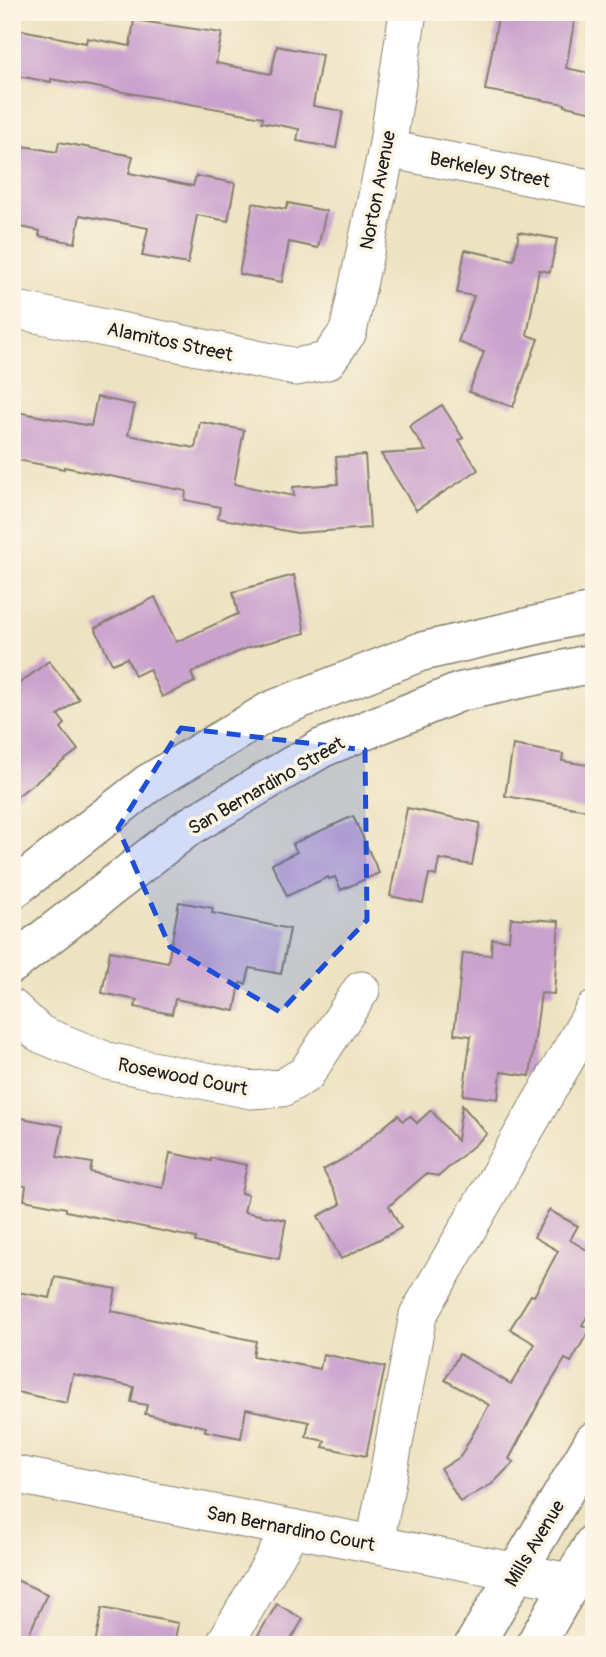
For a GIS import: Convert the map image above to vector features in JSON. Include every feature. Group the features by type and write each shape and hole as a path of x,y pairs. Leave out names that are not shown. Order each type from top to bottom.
{"main road":[{"path":"12,890 149,783 270,711 421,652 594,612"},
{"name":"San Bernardino Street","path":"12,964 187,828 322,748 460,692 594,663"},
{"name":"Mills Avenue","path":"474,1645 516,1572 583,1482 594,1441"},
{"path":"535,1645 569,1582 594,1543"}],"street":[{"name":"Norton Avenue","path":"327,361 348,332 387,149 408,12"},
{"name":"Berkeley Street","path":"387,149 594,189"},
{"name":"Alamitos Street","path":"12,309 296,367 327,361"},
{"name":"Rosewood Court","path":"12,1008 40,1034 107,1061 251,1090 282,1088 306,1074 361,990"},
{"path":"375,1544 418,1315 594,1010"},
{"name":"San Bernardino Court","path":"12,1474 569,1582"},
{"path":"224,1645 292,1528"}],"highlighted area":[{"path":"181,728 365,750 367,920 280,1012 170,947 118,828"}],"building":[{"path":"499,12 576,12 566,68 594,74 594,112 565,104 485,90"},
{"path":"134,20 222,33 216,63 271,74 277,46 322,55 313,106 343,111 336,148 297,141 299,129 262,122 263,117 51,79 51,82 12,75 12,28 86,43 87,38 130,46"},
{"path":"59,142 133,156 129,173 193,186 196,176 235,183 228,221 197,215 188,264 142,256 148,228 80,215 75,243 39,236 40,231 12,225 12,144 57,152"},
{"path":"253,203 286,209 288,203 326,211 318,248 289,242 282,282 239,274"},
{"path":"519,232 557,239 550,272 539,270 527,335 538,339 513,407 469,392 484,352 458,342 474,296 457,293 465,250 514,260"},
{"path":"97,397 135,405 128,435 195,448 200,422 244,430 234,484 294,496 293,487 338,484 336,457 365,455 370,528 297,533 218,518 220,507 185,500 186,491 12,459 12,411 91,426"},
{"path":"442,405 463,438 459,440 478,470 416,510 381,454 426,451 409,426"},
{"path":"294,575 305,633 247,648 191,673 195,682 162,697 149,669 135,676 127,658 112,664 95,628 155,597 176,642 238,614 233,592"},
{"path":"49,661 79,699 58,715 65,724 61,728 78,750 12,800 12,689"},
{"path":"513,745 563,754 562,761 594,766 587,810 505,796"},
{"path":"407,808 480,823 472,865 439,859 436,876 429,874 423,903 390,896"},
{"path":"353,816 379,873 341,890 335,877 328,877 287,896 272,864 297,852 292,844"},
{"path":"179,902 213,908 212,913 290,929 281,974 250,968 246,984 240,983 235,1011 175,999 172,1014 135,1007 137,1000 102,993 110,951 168,962"},
{"path":"511,918 559,921 554,994 541,993 530,1076 501,1072 498,1099 463,1095 471,1036 454,1034 463,953 491,955 492,939 509,940"},
{"path":"462,1105 487,1134 439,1176 426,1174 389,1206 401,1228 341,1259 318,1216 341,1204 323,1170 352,1154 398,1115 403,1121 410,1116 417,1123 431,1110 457,1141"},
{"path":"12,1116 63,1126 57,1157 92,1163 90,1172 163,1188 170,1153 247,1165 241,1193 248,1195 244,1212 286,1220 279,1259 195,1242 196,1238 24,1200 26,1186 12,1184"},
{"path":"549,1210 578,1226 570,1240 594,1254 594,1305 582,1325 590,1329 571,1362 565,1359 540,1401 509,1459 514,1462 492,1484 460,1502 441,1469 460,1457 489,1405 445,1380 459,1354 511,1384 535,1344 510,1329 531,1295 534,1296 558,1251 534,1237"},
{"path":"55,1277 116,1289 111,1311 256,1341 253,1356 320,1369 323,1354 385,1367 366,1456 323,1447 325,1441 306,1437 309,1422 246,1409 241,1438 205,1431 206,1427 145,1414 147,1405 131,1402 134,1387 73,1374 67,1403 12,1391 12,1291 50,1298"},
{"path":"12,1578 47,1594 24,1645 12,1645"},
{"path":"277,1604 303,1619 288,1645 252,1645"},
{"path":"102,1608 178,1623 174,1645 95,1645"}]}
